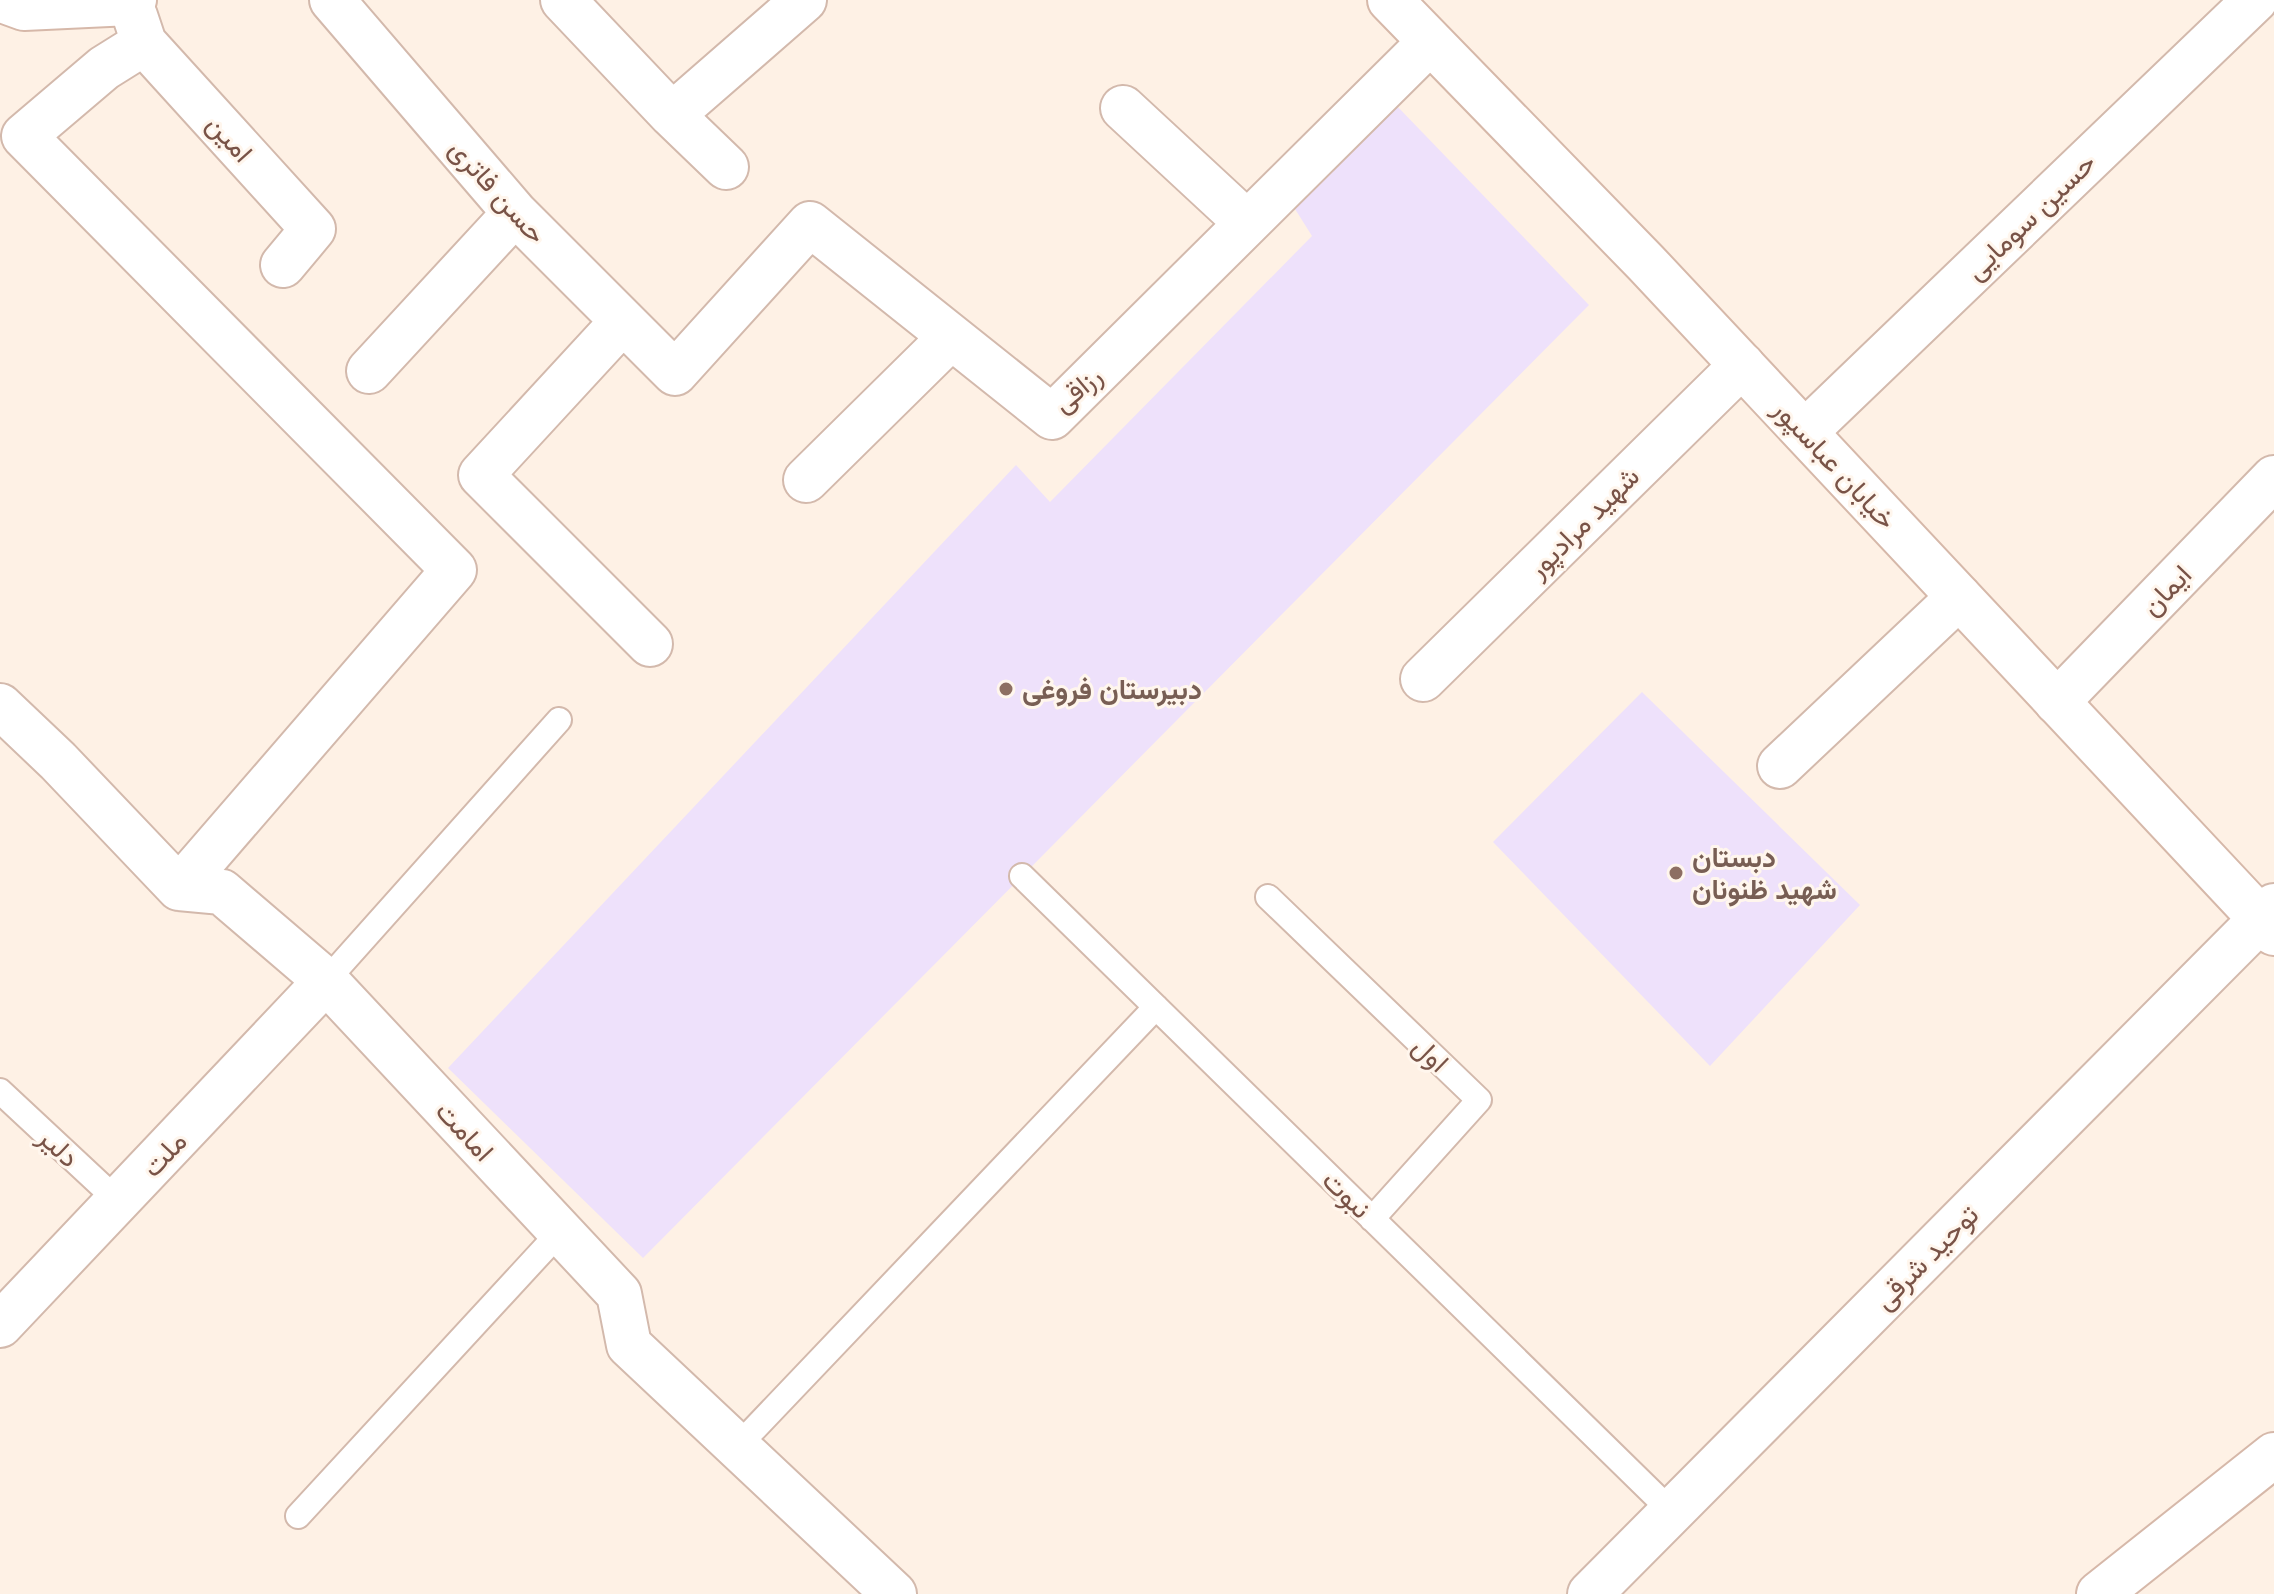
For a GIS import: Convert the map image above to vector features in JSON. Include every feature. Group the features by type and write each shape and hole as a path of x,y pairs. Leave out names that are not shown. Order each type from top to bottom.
{"street":[{"path":"0,706 58,761 179,888 454,570 24,136 104,68 136,15 24,8 2,0"},
{"name":"حسن فاتری","path":"332,0 515,213 675,373"},
{"path":"563,0 726,167"},
{"path":"672,115 804,0"},
{"name":"خیابان عباسپور","path":"1390,0 1742,365 2057,702 2270,919"},
{"name":"حسین سومایی","path":"1805,432 2255,0"},
{"name":"امین","path":"136,15 313,229 283,265"},
{"name":"رزاقی","path":"675,373 810,224 1052,417 1430,42"},
{"path":"1123,108 1247,223"},
{"path":"369,371 515,213"},
{"path":"623,321 481,475 650,644"},
{"path":"806,480 951,337"},
{"name":"شهید مرادپور","path":"1423,679 1742,365"},
{"name":"ایمان","path":"2057,702 2274,478"},
{"path":"1780,766 1959,597"},
{"name":"امامت","path":"179,888 222,892 326,981 619,1294 629,1345 894,1594"},
{"name":"توحید شرقی","path":"1590,1594 2270,919"},
{"name":"ملت","path":"0,1325 326,981"},
{"path":"2099,1594 2274,1455"}],"lane":[{"path":"326,981 559,720"},
{"name":"نبوت","path":"1022,876 1672,1512"},
{"name":"اول","path":"1268,897 1479,1100 1372,1219"},
{"path":"737,1447 1156,1007"},
{"name":"دلیر","path":"0,1091 119,1202"},
{"path":"298,1516 559,1233"}],"shaded area":[{"name":"دبیرستان فروغی","path":"1395,104 1589,305 643,1258 448,1068 1016,465 1050,502 1312,236 1290,201"},
{"name":"دبستان شهید ظنونان","path":"1642,692 1860,905 1710,1066 1493,842"}],"place":[{"name":"دبیرستان فروغی","path":"1006,689"},
{"name":"دبستان شهید ظنونان","path":"1676,873"}]}
